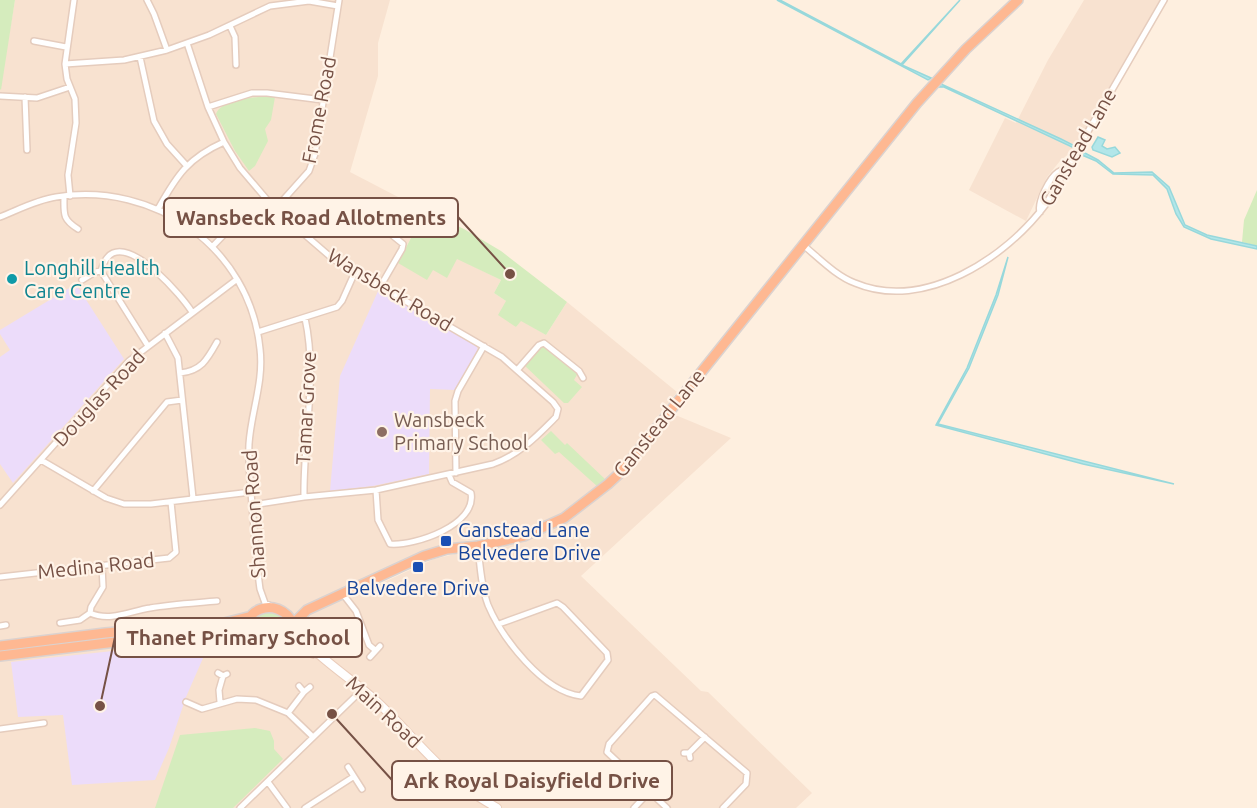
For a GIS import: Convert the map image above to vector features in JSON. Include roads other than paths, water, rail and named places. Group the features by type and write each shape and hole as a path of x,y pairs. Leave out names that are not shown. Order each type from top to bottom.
{"highway":[{"name":"Ganstead Lane","path":"294,624 307,610 424,556 447,549 478,546 524,536 564,518 608,484 622,471 934,84 980,35 1018,0"},
{"path":"0,646 105,633 224,623 252,615 261,608 276,609 289,616 294,624 292,636 282,647 272,647 235,630 215,630 0,656"},
{"name":"Ganstead Lane","path":"276,609 307,610"},
{"path":"252,615 249,629 256,639"}],"main road":[{"name":"Main Road","path":"294,624 305,641 363,689 460,784 497,808"},
{"name":"Main Road","path":"282,647 299,648 327,659"}],"street":[{"path":"74,0 65,64 75,99 76,123 64,216 68,223 78,229"},
{"path":"147,0 167,50"},
{"name":"Ganstead Lane","path":"803,245 855,283 898,292 932,287 958,277 982,262 1007,244 1040,212 1068,169 1110,90 1164,0"},
{"path":"65,64 124,60 167,50 230,26 270,6 309,2 339,3"},
{"name":"Frome Road","path":"275,209 309,171 315,154 339,3"},
{"path":"230,26 235,37 236,64"},
{"path":"34,41 66,47"},
{"name":"Wansbeck Road","path":"188,43 208,107 224,142 240,168 275,209 326,254 484,346 518,369 558,409 556,417 522,450 509,458 449,475 376,490 252,505"},
{"path":"140,57 154,121 167,144 186,165"},
{"path":"0,96 37,98 70,87"},
{"path":"208,107 252,93 323,99"},
{"path":"25,98 27,150"},
{"path":"158,209 178,173 206,150 224,142"},
{"name":"Shannon Road","path":"0,217 30,204 67,196 96,195 124,198 158,209 192,229 212,247 236,280 244,293 258,332 261,351 261,371 249,442 251,492 261,593 265,603 276,609"},
{"path":"380,286 402,249 400,241 387,231 394,202"},
{"path":"212,247 238,220 234,216"},
{"path":"100,271 111,254 116,252 133,255 164,279 192,312"},
{"path":"82,280 100,271"},
{"path":"100,271 148,346"},
{"path":"258,332 337,307 355,272"},
{"name":"Douglas Road","path":"0,505 129,361 236,280"},
{"name":"Tamar Grove","path":"304,497 303,466 312,363 305,318"},
{"path":"165,333 178,358 193,498"},
{"path":"180,373 191,372 201,366 217,342"},
{"path":"518,369 539,345 544,343 579,371 583,378"},
{"path":"456,473 455,401 458,391 484,346"},
{"path":"93,491 167,402 182,400"},
{"path":"41,460 106,498 124,504 171,502 251,492"},
{"path":"376,490 378,520 390,544 398,544 434,535 463,518 472,500 471,493 452,482 449,475"},
{"name":"Medina Road","path":"0,577 169,558 176,552 171,502"},
{"path":"478,546 482,582 488,605 516,650 541,677 571,695 581,696 608,660 607,653 557,603 500,624"},
{"path":"60,622 80,620 90,613 103,586 102,566"},
{"name":"Shannon Road","path":"252,615 261,593"},
{"path":"342,593 356,611 369,645 378,648 370,657"},
{"path":"90,613 98,616 127,615 151,607 208,604 217,601"},
{"path":"220,702 219,690 223,674"},
{"path":"299,686 304,692"},
{"path":"288,713 310,687"},
{"path":"240,808 363,689"},
{"path":"667,808 607,752 609,744 655,695 747,773 746,784 723,808"},
{"path":"186,702 202,709 237,699 256,700 288,713 312,737"},
{"path":"0,729 45,723"},
{"path":"688,755 705,737"},
{"path":"348,767 362,789"},
{"path":"305,808 353,777"},
{"path":"268,782 287,808"},
{"path":"634,808 649,792"}],"water":[{"path":"777,0 901,64 960,0 902,65 931,78 928,80"},
{"path":"941,84 1073,145 1072,147 944,87 939,87"},
{"path":"1098,137 1105,140 1102,146 1107,149 1115,147 1120,153 1112,157 1093,150 1092,147"},
{"path":"1083,152 1114,173 1152,172 1169,187 1185,225 1207,235 1257,246 1257,249 1211,239 1184,227 1176,214 1167,189 1153,175 1113,174 1096,161 1082,155"},
{"path":"1008,257 998,295 969,368 938,424 1174,484 1083,464 936,425 967,368 996,295"}],"place":[{"name":"Wansbeck Road Allotments","path":"510,274"},
{"name":"Longhill Health Care Centre","path":"12,279"},
{"name":"Wansbeck Primary School","path":"382,432"},
{"name":"Ganstead Lane Belvedere Drive","path":"446,541"},
{"name":"Belvedere Drive","path":"418,567"},
{"name":"Thanet Primary School","path":"100,706"},
{"name":"Ark Royal Daisyfield Drive","path":"332,714"}]}
